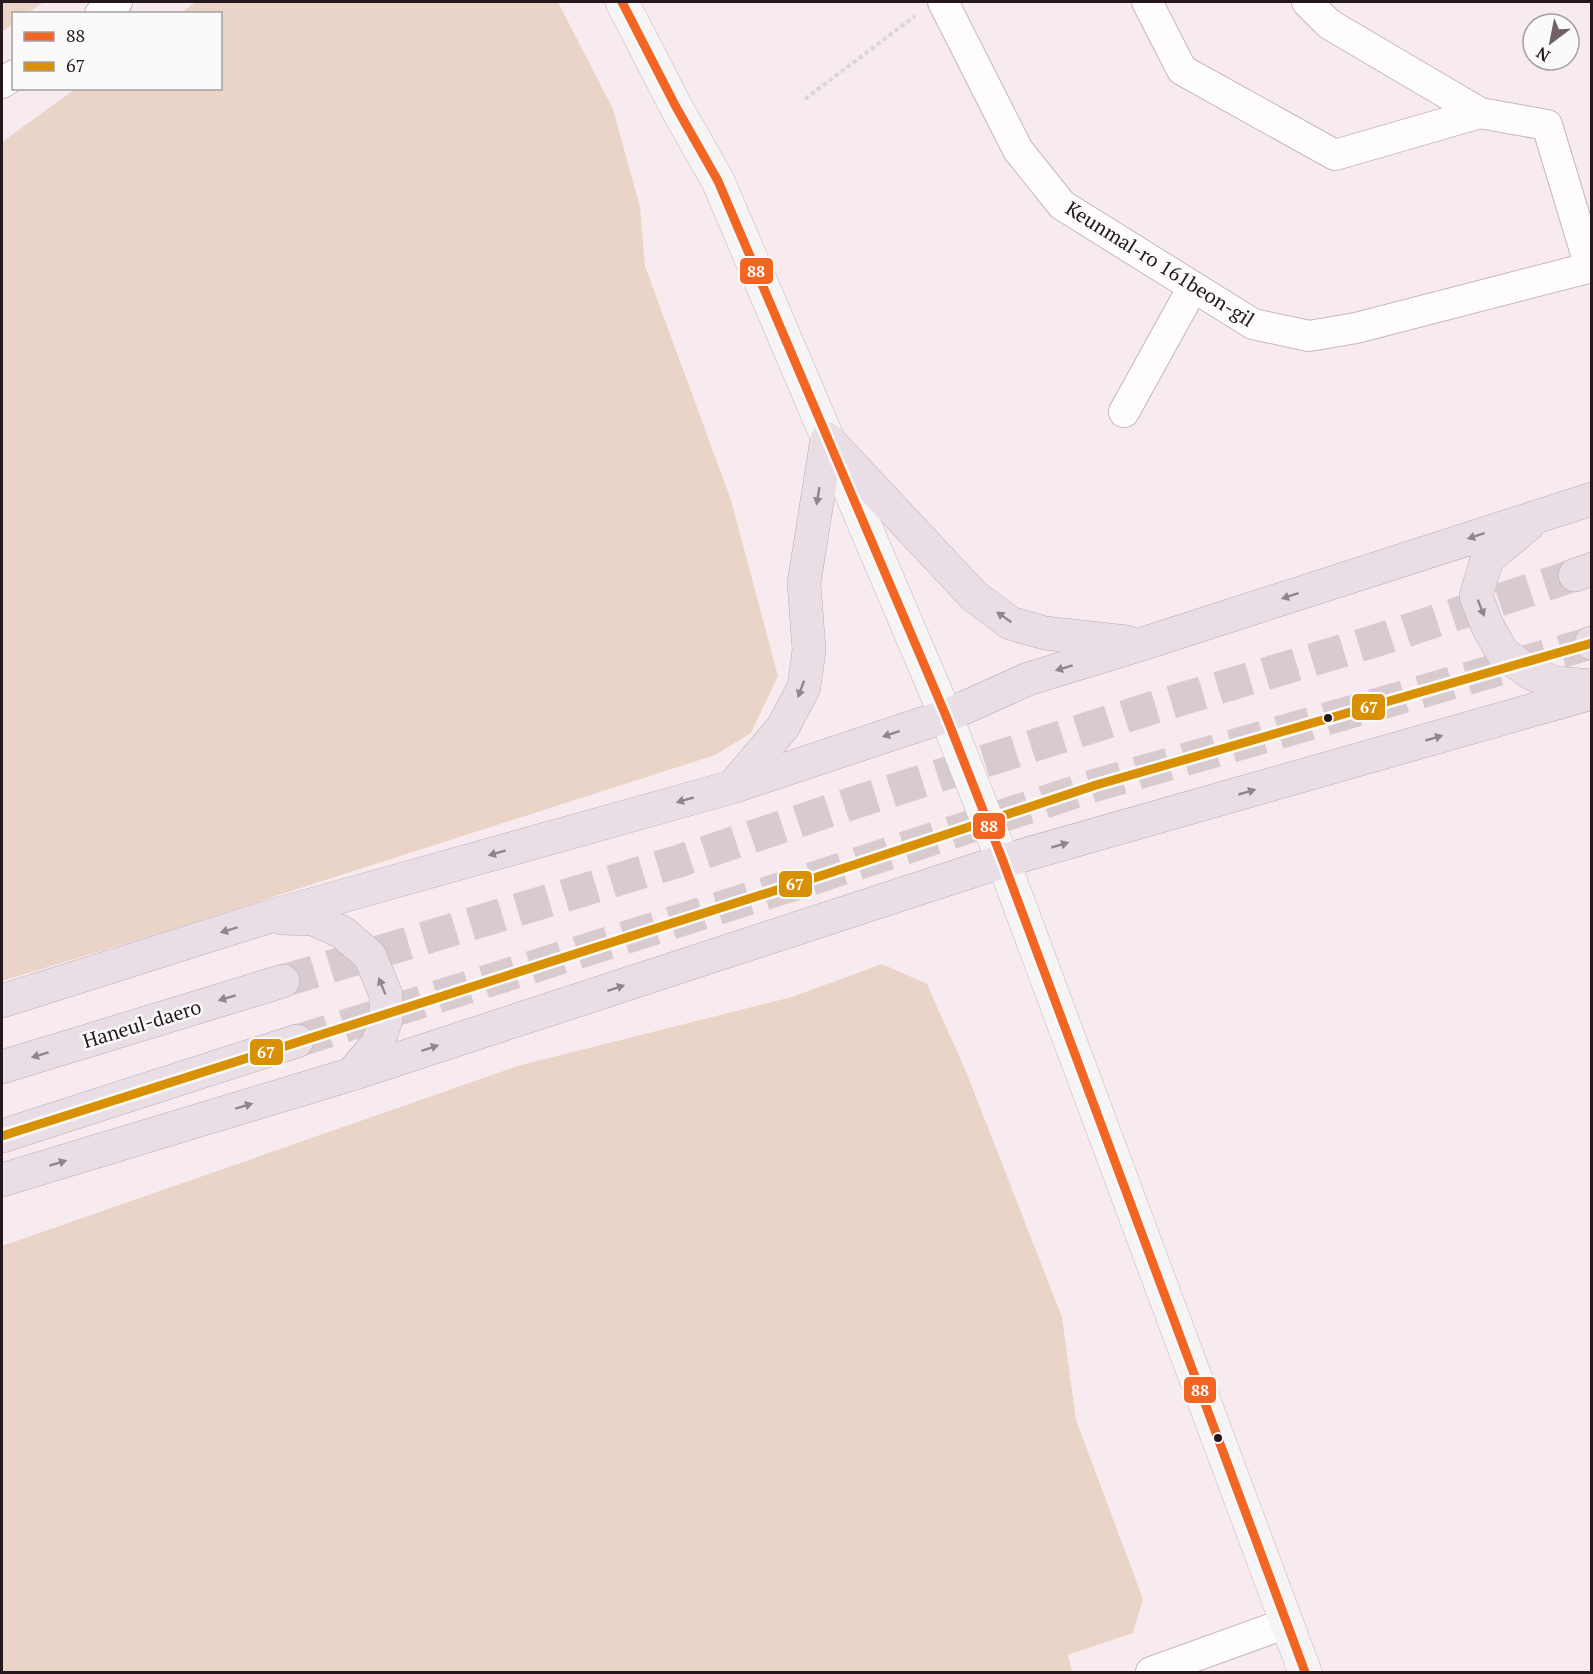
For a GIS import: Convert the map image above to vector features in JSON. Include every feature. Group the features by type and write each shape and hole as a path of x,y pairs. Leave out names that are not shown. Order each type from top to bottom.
{"highway":[{"path":"827,439 974,596 1010,623 1045,633 1142,644"},
{"path":"732,787 783,727 804,687 809,650 804,583 827,439"},
{"path":"2,1001 268,917 732,787 946,716 1028,679 1592,499"},
{"path":"1541,515 1487,559 1476,596 1487,625 1502,652 1517,664 1530,674 1556,683 1592,686"},
{"path":"2,1180 352,1074 1003,861 1592,693"},
{"path":"268,917 313,920 342,932 370,956 386,995 386,1019 378,1043 352,1074"},
{"name":"Haneul-daero","path":"2,1067 283,981"},
{"path":"2,1136 297,1041"}],"main road":[{"path":"622,2 676,107 718,181 946,716 1003,861 1305,1672"}],"street":[{"path":"103,12 117,2"},
{"name":"Keunmal-ro 161beon-gil","path":"943,2 1018,150 1062,205 1253,324 1309,336 1356,328 1591,267"},
{"path":"1148,2 1182,70 1335,155 1480,113"},
{"path":"1307,2 1329,24 1480,113 1548,125 1591,267"},
{"path":"1124,412 1193,287"},
{"path":"1151,1672 1287,1623"}],"path":[{"path":"805,99 916,15"}],"shaded area":[{"path":"2,2 44,2 29,12 12,12 12,25 2,32"},
{"path":"196,2 558,2 613,109 640,207 645,266 731,500 778,676 751,733 715,755 167,931 2,981 2,142 74,90 222,90 222,12 181,12"},
{"path":"882,964 927,984 967,1074 1062,1317 1076,1420 1143,1599 1133,1633 1068,1655 1072,1672 2,1672 2,1246 521,1065 792,997"}],"tunnel":[{"path":"283,981 679,861 856,802 1155,707 1378,640 1575,575"},
{"path":"297,1041 805,881 1096,785 1591,643"}],"transit line":[{"name":"88","path":"622,2 676,107 718,181 946,716 1003,861 1305,1672"},
{"name":"67","path":"2,1136 805,881 1096,785 1592,643"}]}
